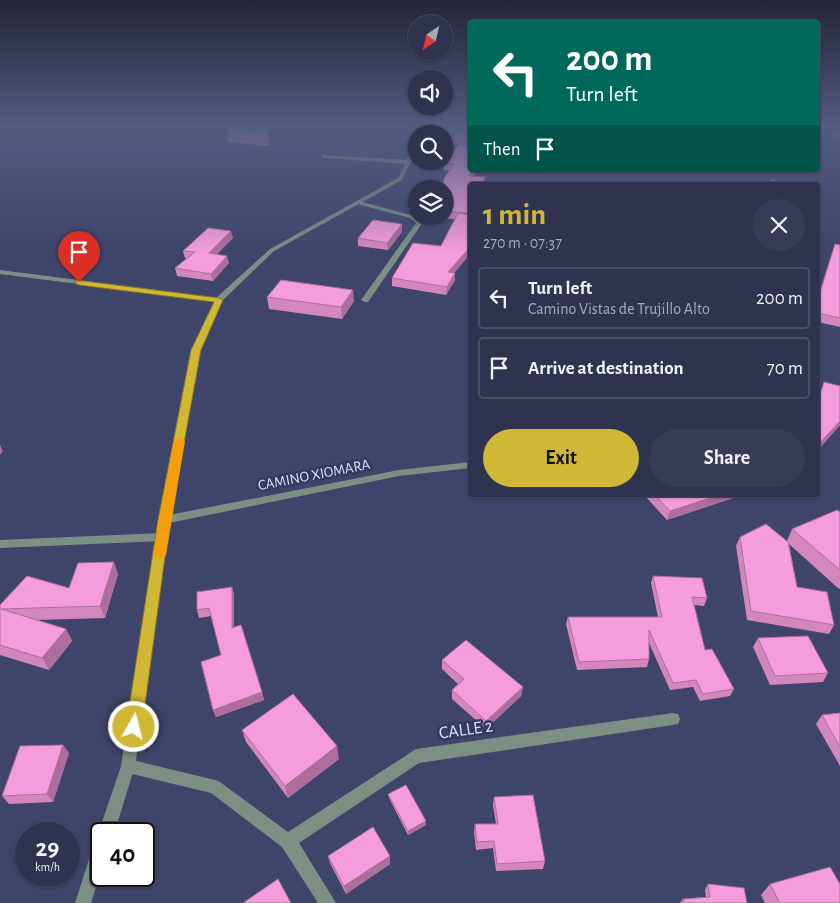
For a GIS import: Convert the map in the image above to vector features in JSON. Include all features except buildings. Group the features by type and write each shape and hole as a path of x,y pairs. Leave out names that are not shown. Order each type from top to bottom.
{"street":[{"path":"110,822 128,766 164,520 196,350 219,300 272,250 400,179 406,168"},
{"path":"359,203 412,217 420,222 365,300"},
{"path":"0,272 219,300"},
{"name":"CAMINO XIOMARA","path":"164,520 399,472 468,465"},
{"path":"0,544 162,537"},
{"name":"CALLE 2","path":"288,841 416,756 672,718"},
{"path":"128,766 215,787 288,841 328,903"},
{"path":"83,903 90,881"}],"slow traffic":[{"path":"160,555 164,520 179,441"}],"route":[{"path":"79,282 219,300 196,350 164,520 134,727"}]}
